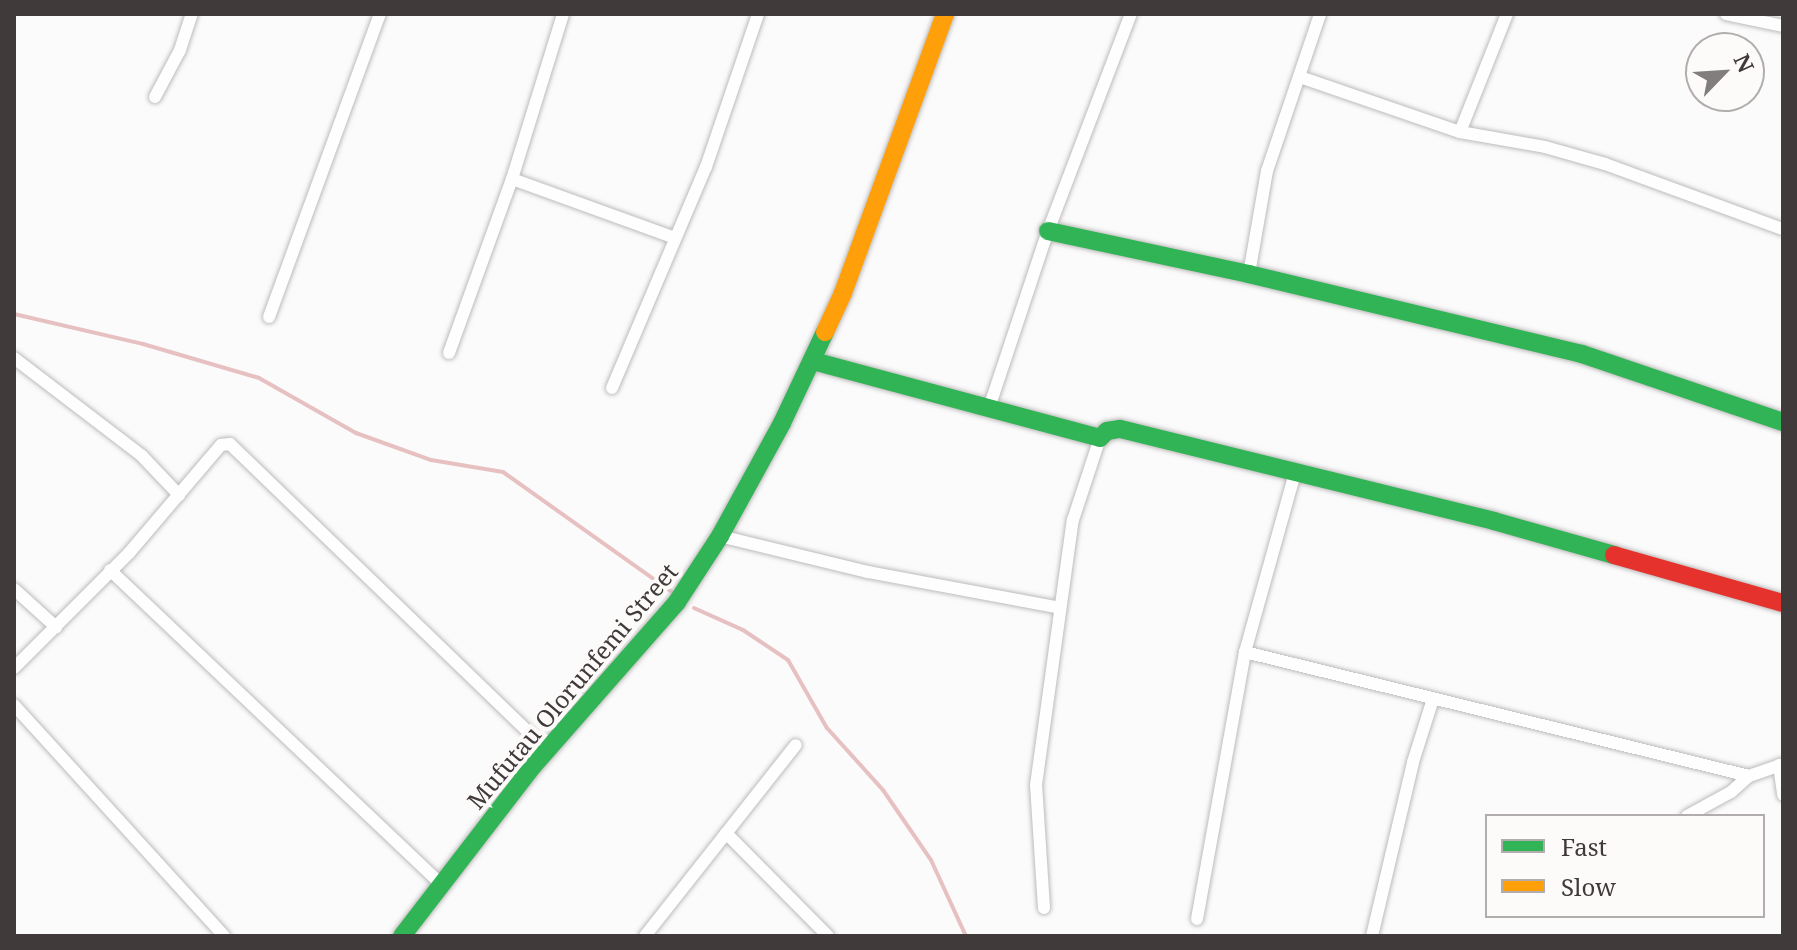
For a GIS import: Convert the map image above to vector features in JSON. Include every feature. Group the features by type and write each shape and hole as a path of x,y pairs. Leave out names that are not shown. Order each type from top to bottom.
{"street":[{"path":"155,97 180,50 192,14"},
{"path":"269,317 380,14"},
{"path":"449,353 512,179 563,14"},
{"path":"612,388 706,167 758,14"},
{"name":"Mufutau Olorunfemi Street","path":"402,936 547,750 677,602 720,536 813,361 843,293 945,14"},
{"path":"989,408 1048,231 1131,14"},
{"path":"1249,274 1267,171 1320,14"},
{"path":"1460,132 1507,14"},
{"path":"1726,14 1783,26"},
{"path":"1300,77 1460,132 1583,157 1783,229"},
{"path":"512,179 675,238"},
{"path":"1048,231 1249,274 1582,354 1783,422"},
{"path":"14,358 142,456 179,495"},
{"path":"813,361 1100,438"},
{"path":"1044,908 1036,785 1073,520 1100,438 1107,431 1120,429 1494,521 1783,603"},
{"path":"14,668 110,570 221,445 230,444 547,750"},
{"path":"1197,919 1245,652 1295,473"},
{"path":"720,536 868,572 1060,608"},
{"path":"110,570 442,885"},
{"path":"14,589 56,627"},
{"path":"1245,652 1749,776"},
{"path":"1372,936 1413,762 1433,699"},
{"path":"14,705 224,936"},
{"path":"645,936 796,745"},
{"path":"1691,814 1731,792 1749,776 1781,764 1783,795"},
{"path":"726,833 828,936"}],"waterway":[{"path":"14,314 143,344 259,378 356,433 431,460 503,472 672,592"},
{"path":"694,608 743,630 788,660 827,728 883,790 931,860 966,936"}],"traffic: fast":[{"path":"1048,231 1249,274 1582,354 1783,422"},
{"path":"402,936 533,766 677,602 720,536 782,423 825,332"},
{"path":"813,361 1100,438 1107,431 1120,429 1494,521 1614,555"}],"traffic: slow":[{"path":"825,332 843,293 945,14"}],"traffic: jam":[{"path":"1614,555 1783,603"}]}
